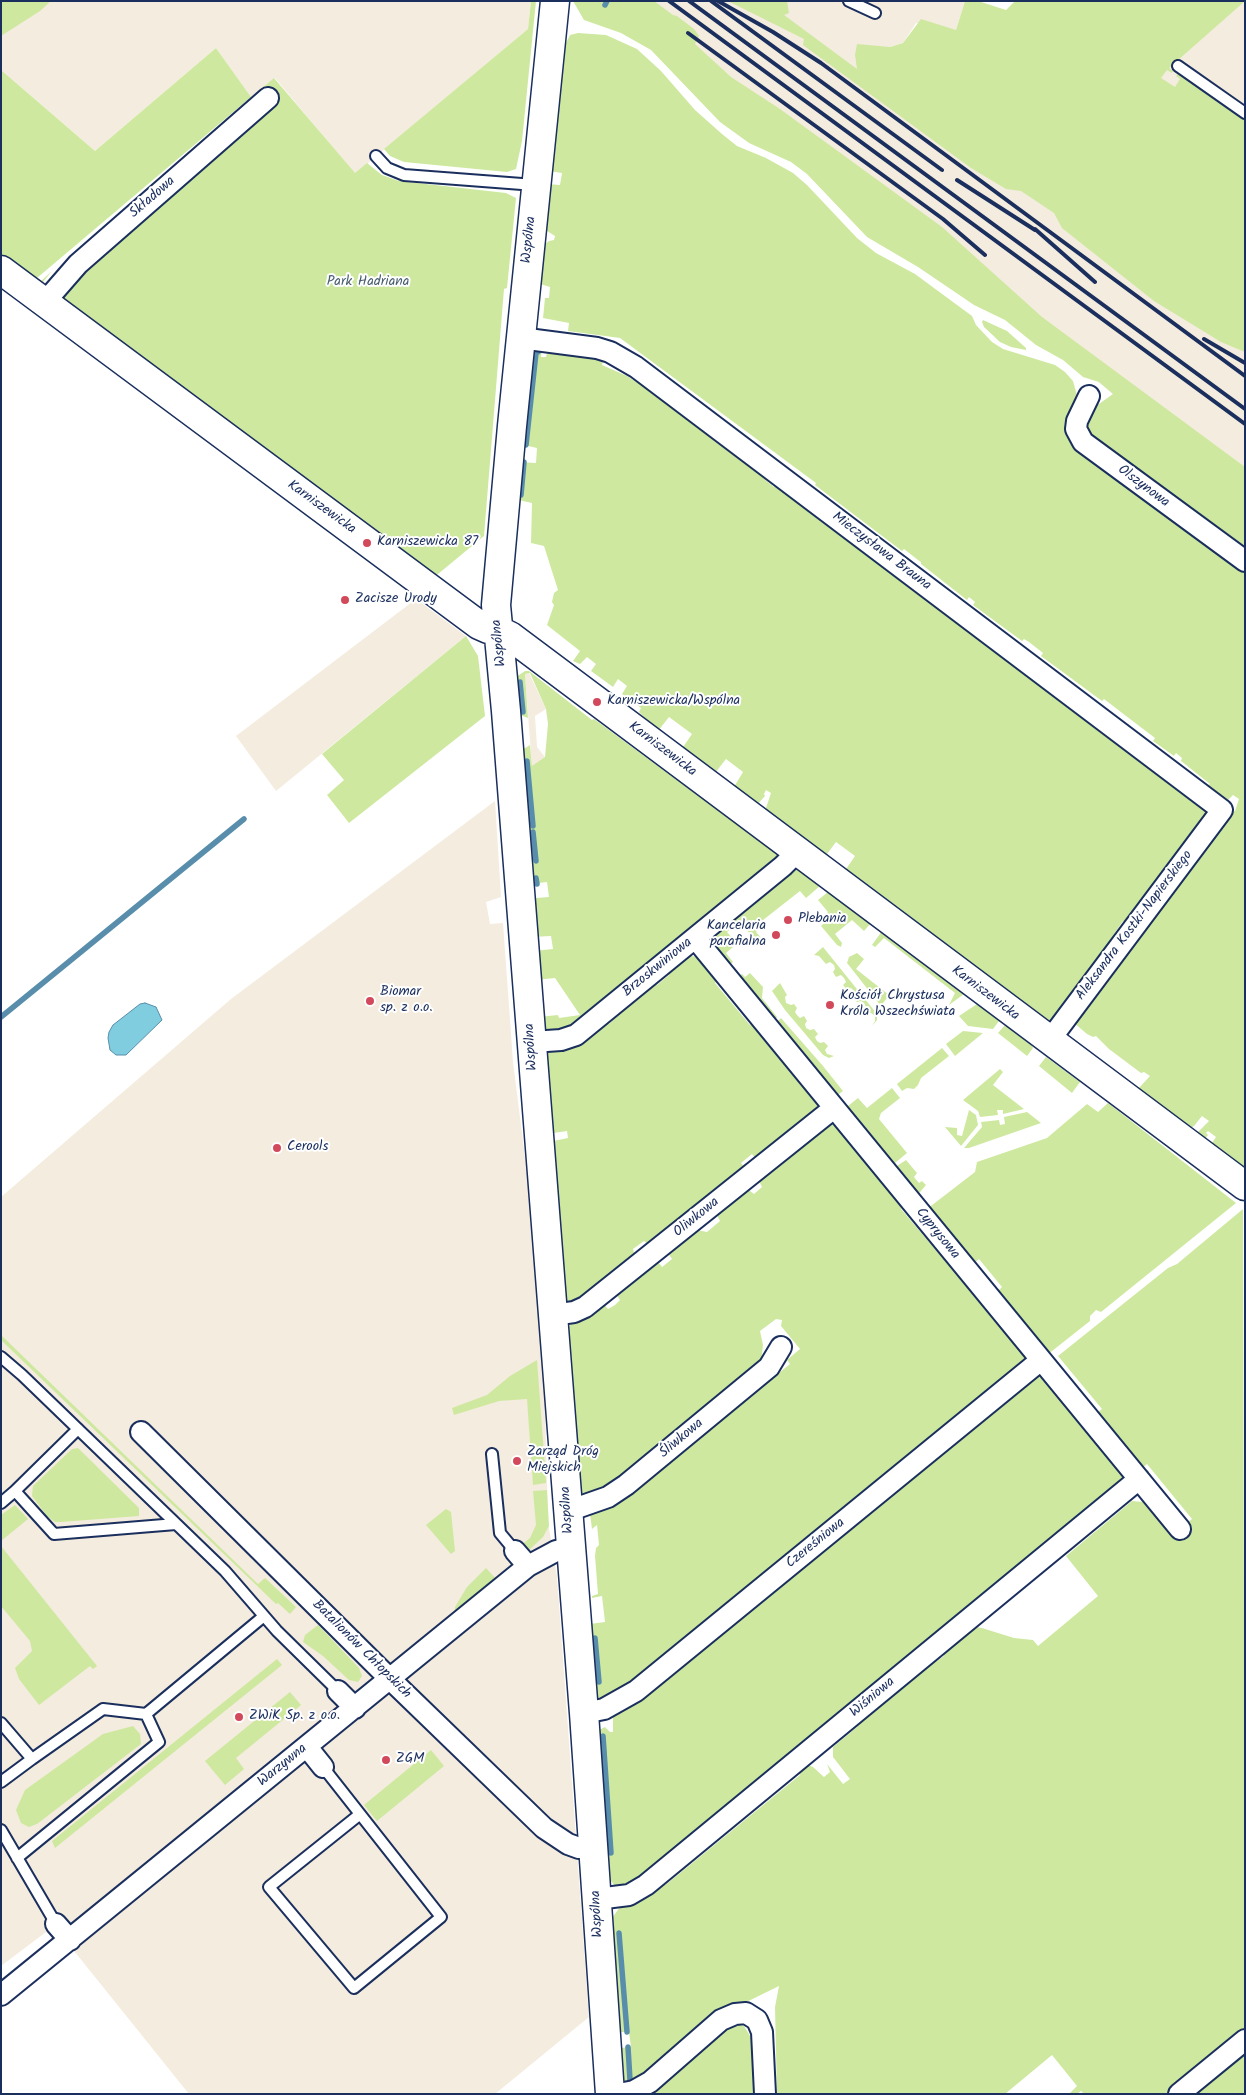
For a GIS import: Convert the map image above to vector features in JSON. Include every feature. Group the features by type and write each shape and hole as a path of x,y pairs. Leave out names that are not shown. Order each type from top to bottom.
{"street":[{"name":"Wspólna","path":"555,1 520,338 496,605 584,1712 610,2094"},
{"name":"Składowa","path":"44,303 78,264 268,98"},
{"name":"Karniszewicka","path":"1,270 479,625 488,629 498,630 510,636 1245,1186"},
{"name":"Mieczysława Brauna","path":"520,338 591,347 610,352 636,367 1222,810"},
{"name":"Olszynowa","path":"1089,396 1077,421 1076,429 1083,442 1245,562"},
{"name":"Aleksandra Kostki-Napierskiego","path":"1049,1041 1222,810"},
{"name":"Brzoskwiniowa","path":"532,1042 562,1040 576,1035 783,866 797,852"},
{"name":"Cyprysowa","path":"695,938 1180,1529"},
{"name":"Oliwkowa","path":"553,1314 574,1312 585,1308 834,1108"},
{"name":"Śliwkowa","path":"568,1511 608,1497 626,1485 769,1367 781,1347"},
{"name":"Czereśniowa","path":"584,1712 604,1708 636,1691 1042,1360"},
{"name":"Batalionów Chłopskich","path":"141,1432 390,1679 544,1828 568,1844 579,1848 594,1848"},
{"name":"Wiśniowa","path":"598,1899 629,1895 646,1885 1139,1479"},
{"name":"Warzywna","path":"1,1995 356,1708 528,1566 556,1551 571,1548"},
{"path":"514,1551 528,1566"},
{"path":"338,1690 356,1708"},
{"path":"307,1747 323,1767"},
{"path":"56,1924 70,1940"},
{"path":"619,2094 634,2091 650,2082 721,2020 735,2014 746,2013 757,2020 762,2032 765,2094"},
{"path":"1179,2094 1245,2040"}],"lane":[{"path":"849,1 875,14"},
{"path":"1178,66 1245,113"},
{"path":"376,156 387,168 404,175 536,185"},
{"path":"1,1357 225,1571 264,1616 338,1690"},
{"path":"1,1503 78,1429"},
{"path":"492,1454 500,1533 514,1551"},
{"path":"15,1491 54,1534 176,1524"},
{"path":"1,1782 103,1709 146,1714 264,1616"},
{"path":"17,1858 158,1742 146,1714"},
{"path":"1,1723 32,1760"},
{"path":"323,1767 359,1815 441,1916 354,1988 269,1887 359,1815"},
{"path":"1,1830 56,1924"}],"shaded area":[{"path":"51,1 531,1 528,29 355,174 275,78 251,97 216,48 95,151 1,70 1,36"},
{"path":"647,1 965,1 956,30 916,23 903,43 890,47 1245,337 1245,492 1118,398 940,253 661,36"},
{"path":"1239,1 1245,1 1245,140 1156,79"},
{"path":"416,599 466,636 276,791 236,736"},
{"path":"529,673 546,709 535,716 537,747 545,757 532,767 525,674"},
{"path":"495,801 501,897 486,902 490,924 503,923 513,1062 542,1292 548,1522 557,1577 589,2017 495,2094 189,2094 54,1926 1,1966 1,1197 231,999"}],"green space":[{"path":"1,1 51,1 40,11 1,36"},
{"path":"531,1 536,1 522,141 516,169 507,172 404,162 390,156 384,149 528,29"},
{"path":"573,1 654,1 677,16 694,29 699,36 695,44 731,77 780,109 942,227 1042,317 1245,467 1245,555 1094,445 1081,428 1089,411 1113,394 1099,382 1083,377 1063,360 1036,345 1005,320 974,305 918,267 867,237 807,174 791,162 749,143 720,122 651,50 621,33 584,20"},
{"path":"728,1 787,1 789,13 784,15 857,69 855,55 857,44 890,47 903,43 921,19 956,30 965,1 978,1 1006,10 1015,1 1245,1 1169,68 1173,71 1172,73 1167,70 1161,78 1175,87 1180,79 1176,76 1178,74 1245,121 1245,352 1221,342 1154,301 1062,228 1054,213 1021,191 1006,189 971,168 803,45 804,39"},
{"path":"578,33 606,35 637,49 661,71 695,110 722,134 737,146 766,158 793,173 807,185 857,238 876,253 915,274 972,316 976,325 992,342 1003,349 1055,365 1065,372 1073,381 1078,399 1071,427 1245,566 1245,1176 1208,1149 1216,1137 1208,1131 1206,1133 1208,1135 1201,1144 1196,1134 1209,1121 1202,1116 1194,1126 1187,1130 1138,1089 1150,1076 1144,1072 1141,1073 1109,1049 1096,1036 1093,1037 1087,1034 1074,1023 1231,811 1235,811 1239,799 1233,795 1226,802 1177,767 1179,765 1207,786 1210,784 1181,761 1182,758 1176,753 1174,756 1153,741 1155,738 1104,699 1102,701 1041,656 1043,653 1029,642 1024,639 1022,641 973,605 975,602 969,597 967,600 904,549 902,551 815,485 816,483 620,338 568,331 569,323 543,318 545,298 549,298 550,287 537,283 542,246 554,240 555,236 544,229 548,184 560,185 562,173 549,171 560,46 564,47 570,35"},
{"path":"216,48 251,97 37,278 41,281 52,271 40,284 1,260 1,70 95,151"},
{"name":"Park Hadriana","path":"274,78 355,173 367,163 382,175 399,181 506,193 516,198 507,288 504,289 484,536 432,579 226,424 226,418 212,416 93,321 59,297 103,251 277,105 268,93 261,89"},
{"path":"983,320 1007,331 1026,350 1011,347 1000,342 984,327"},
{"path":"542,348 541,357 546,357 548,349 604,357 602,365 636,382 639,378 715,439 714,441 721,446 724,445 767,477 765,480 774,487 782,487 808,506 814,516 824,524 832,525 887,565 884,569 892,575 897,573 984,640 983,642 990,648 992,645 1046,689 1203,804 1209,814 1175,863 1170,860 1164,868 1166,870 1128,924 1123,921 1114,934 1118,938 1051,1026 842,875 855,856 836,842 824,858 769,819 766,808 771,793 766,790 765,796 757,805 731,792 743,772 726,759 712,777 681,750 692,734 669,717 658,731 639,712 641,708 622,694 627,686 618,679 613,687 591,671 596,664 587,657 580,664 573,661 580,651 547,625 554,605 552,602 554,593 558,590 544,546 531,543 532,503 514,499 517,462 536,463 537,448 519,444 533,349"},
{"path":"466,636 478,656 485,716 349,823 327,795 344,780 322,754"},
{"path":"525,671 529,671 592,720 594,719 778,855 754,875 755,880 695,929 691,927 659,953 661,957 634,979 631,976 623,983 625,987 580,1024 552,1034 543,1030 538,1017 558,1015 559,1018 580,1015 555,978 535,980 533,951 553,949 551,936 532,937 530,902 536,898 549,897 547,882 531,884 522,750 530,745 532,766 545,757 548,724 546,709 530,673 525,674 528,718 517,714 516,677"},
{"path":"794,867 820,886 806,898 800,891 758,924 760,928 756,932 763,940 759,943 739,922 727,932 732,938 728,941 733,947 726,953 733,962 727,967 712,946 715,933"},
{"path":"828,892 871,923 864,931 852,920 835,934 842,943 841,947 837,945 821,926 830,918 826,914 828,912 818,900"},
{"path":"882,931 964,992 964,994 949,1005 955,993 884,938 875,947 872,945"},
{"path":"823,947 877,1014 877,1020 872,1026 875,1016 871,1013 867,1015 864,1011 866,1007 864,1003 861,1001 857,1002 853,998 856,995 854,991 851,988 847,990 843,985 846,982 841,975 836,977 833,972 835,969 834,965 830,962 826,964 819,956 814,955"},
{"path":"857,953 864,959 856,969 889,995 881,1006 847,963 849,957"},
{"path":"691,956 699,957 718,977 715,983 750,1025 754,1021 820,1105 820,1108 758,1162 752,1154 741,1163 747,1170 651,1247 644,1241 633,1249 636,1259 590,1297 573,1303 570,1302 565,1300 548,1142 568,1138 567,1131 547,1134 546,1052 602,1024 609,1024 653,982 657,985 669,975 666,971"},
{"path":"750,973 763,987 762,998 777,1017 773,1022 736,978 742,974 745,977"},
{"path":"780,983 787,995 785,997 786,1003 794,1004 797,1008 795,1012 797,1015 800,1018 804,1016 807,1021 805,1024 806,1028 814,1029 818,1034 815,1037 817,1041 820,1043 824,1042 828,1046 825,1050 827,1054 834,1056 829,1058 823,1055 785,1010 772,991"},
{"path":"977,1004 999,1021 993,1029 968,1026 959,1016"},
{"path":"781,1018 843,1091 835,1097 775,1024"},
{"path":"1005,1025 1031,1045 1033,1048 1027,1056 998,1033"},
{"path":"963,1031 983,1033 955,1056 946,1044"},
{"path":"942,1048 949,1056 921,1078 914,1089 907,1088 902,1091 897,1084"},
{"path":"1046,1057 1080,1082 1072,1093 1039,1066"},
{"path":"1000,1069 1003,1072 993,1085 1024,1109 1003,1114 1003,1110 997,1110 998,1115 980,1117 978,1111 963,1100"},
{"path":"892,1088 900,1098 881,1113 879,1119 907,1153 895,1163 897,1166 906,1160 917,1173 914,1177 919,1183 922,1181 926,1185 916,1197 848,1112 848,1106 858,1098 867,1108"},
{"path":"1108,1103 1236,1203 1101,1312 1096,1310 1090,1316 1090,1321 1047,1355 997,1292 1002,1287 979,1259 973,1264 927,1209 975,1172 977,1162 1047,1138 1087,1104 1098,1112"},
{"path":"969,1110 976,1115 978,1125 961,1146 945,1127 957,1128 957,1135 962,1136"},
{"path":"1027,1112 1041,1123 969,1148 964,1148 982,1127 981,1122 999,1120 1000,1125 1005,1124 1004,1117"},
{"path":"830,1123 835,1123 906,1204 901,1209 941,1256 944,1255 968,1280 964,1284 972,1293 976,1290 1027,1351 1028,1360 626,1691 605,1699 596,1697 590,1624 605,1622 602,1596 592,1598 592,1596 598,1594 595,1556 596,1548 599,1545 597,1525 592,1529 590,1514 684,1450 790,1364 787,1360 800,1349 781,1326 782,1320 776,1319 760,1331 763,1345 761,1363 729,1392 726,1389 718,1396 720,1399 657,1449 655,1448 645,1456 647,1459 616,1484 588,1495 578,1490 566,1330 573,1322 601,1301 608,1309 615,1305 620,1300 614,1291 655,1258 662,1267 672,1259 666,1250 691,1229 707,1232 720,1221 715,1211 745,1187 754,1194 762,1187 757,1177"},
{"path":"1243,1209 1245,2034 1173,2094 1084,2094 1081,2091 1077,2094 1069,2094 1077,2086 1052,2055 1005,2094 777,2094 775,2007 779,1986 720,2015 661,2067 626,2085 623,2081 620,2048 631,2047 629,2032 620,2032 612,1918 620,1907 662,1881 665,1885 669,1882 800,1775 797,1770 802,1765 813,1767 824,1777 830,1772 827,1764 843,1784 850,1779 833,1757 833,1747 857,1727 854,1723 935,1660 937,1661 944,1656 943,1652 969,1629 982,1628 1014,1638 1033,1640 1038,1646 1098,1596 1066,1556 1132,1501 1144,1502 1171,1536 1192,1519 1147,1464 1141,1469 1096,1414 1102,1409 1058,1356 1168,1268 1177,1264"},
{"path":"1,1335 258,1584 265,1578 296,1607 290,1614 278,1603 276,1604 1,1340"},
{"path":"537,1360 546,1483 533,1485 527,1399 499,1401 454,1415 452,1408 487,1395 510,1376"},
{"path":"1037,1375 1049,1377 1124,1476 1123,1481 659,1861 660,1863 640,1880 619,1888 615,1886 608,1877 594,1740 601,1729 605,1727 610,1732 613,1732 613,1711"},
{"path":"78,1448 139,1508 139,1516 55,1522 47,1516 32,1496 33,1486 72,1449"},
{"path":"547,1490 549,1526 543,1537 527,1552 519,1547 530,1538 536,1525 533,1491"},
{"path":"15,1505 28,1519 1,1541 1,1515"},
{"path":"446,1509 451,1512 455,1551 451,1554 426,1525"},
{"path":"1,1546 97,1666 93,1669 90,1666 39,1705 19,1679 15,1668 32,1651 30,1641 1,1606"},
{"path":"486,1568 497,1580 455,1611 455,1607 467,1587"},
{"path":"318,1625 359,1668 362,1676 358,1682 349,1680 323,1656 303,1642 305,1635"},
{"path":"277,1659 282,1665 55,1848 52,1841"},
{"path":"290,1692 301,1705 236,1758 244,1769 225,1785 205,1761"},
{"path":"133,1726 140,1734 141,1744 37,1824 29,1827 21,1823 16,1810 25,1790 103,1734"},
{"path":"431,1750 444,1766 377,1821 364,1805"},
{"path":"736,2023 744,2026 752,2039 758,2094 642,2094 711,2035"},
{"path":"1245,2049 1245,2094 1186,2094"}],"water":[{"path":"145,1003 156,1007 162,1020 126,1055 116,1055 110,1050 109,1032 113,1025 140,1004"}],"waterway":[{"path":"605,5 607,1"},
{"path":"526,445 536,353 538,352"},
{"path":"521,495 524,462"},
{"path":"520,682 523,712"},
{"path":"527,761 533,826"},
{"path":"1,1017 244,819"},
{"path":"533,832 536,861"},
{"path":"536,878 537,884"},
{"path":"595,1638 599,1682"},
{"path":"603,1736 611,1853"},
{"path":"619,1933 627,2032"},
{"path":"628,2047 630,2080"}],"railway":[{"path":"669,1 1245,424"},
{"path":"689,1 1245,409"},
{"path":"711,1 942,170"},
{"path":"718,1 773,32 821,63 1245,376"},
{"path":"688,33 943,219 985,255"},
{"path":"957,180 1035,230"},
{"path":"1035,229 1095,282"},
{"path":"1204,339 1245,363"}],"place":[{"name":"Karniszewicka 87","path":"367,543"},
{"name":"Zacisze Urody","path":"345,600"},
{"name":"Karniszewicka/Wspólna","path":"597,702"},
{"name":"Plebania","path":"788,920"},
{"name":"Kancelaria parafialna","path":"776,935"},
{"name":"Biomar sp. z o.o.","path":"370,1001"},
{"name":"Kościół Chrystusa Króla Wszechświata","path":"830,1005"},
{"name":"Cerools","path":"277,1148"},
{"name":"Zarząd Dróg Miejskich","path":"517,1461"},
{"name":"ZWiK Sp. z o.o.","path":"239,1717"},
{"name":"ZGM","path":"386,1760"}]}
